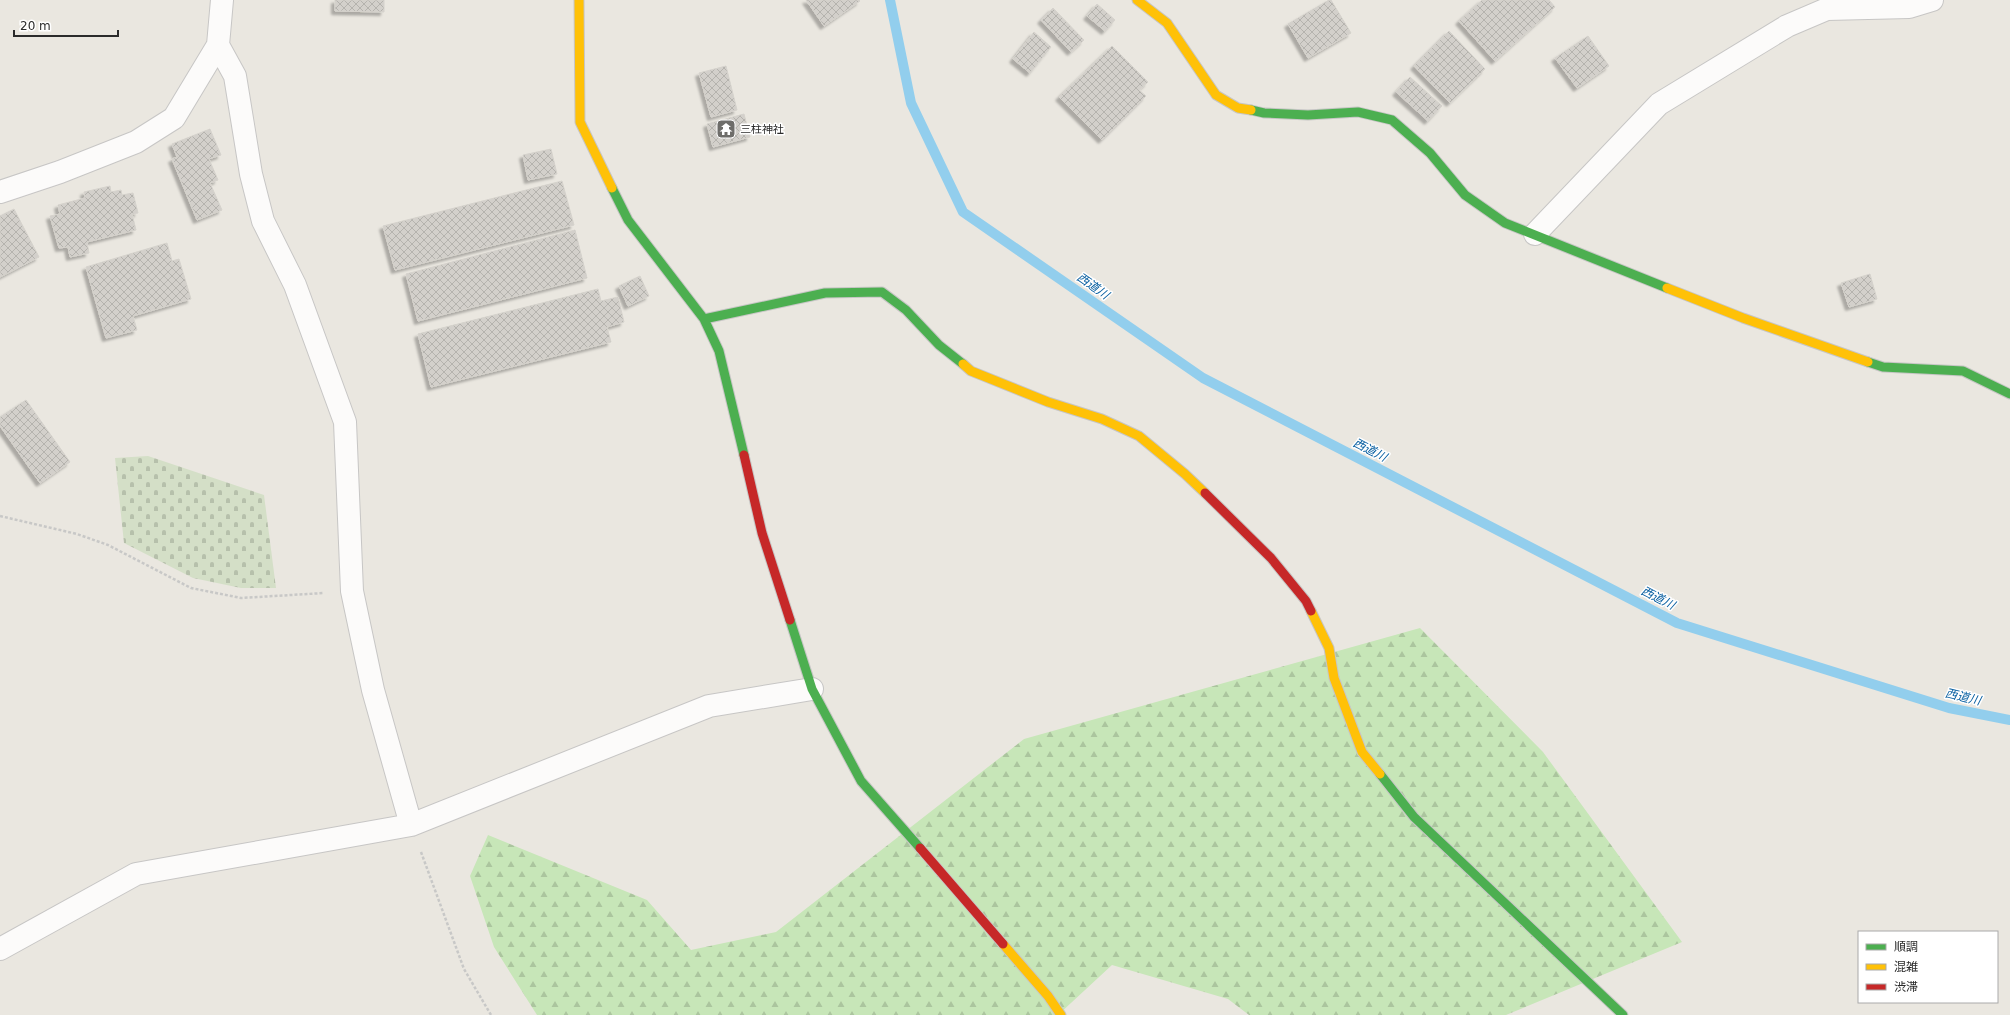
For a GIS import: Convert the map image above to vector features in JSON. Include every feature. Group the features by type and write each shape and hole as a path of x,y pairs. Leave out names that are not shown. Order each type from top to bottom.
{"street":[{"path":"0,192 60,172 136,142 174,118 218,45 222,0"},
{"path":"579,0 580,122 628,220 704,319 718,351 762,533 812,689 861,781 1048,996 1061,1015"},
{"path":"1137,0 1167,23 1216,96 1238,108 1264,113 1308,115 1358,112 1392,120 1430,153 1465,195 1505,222 1743,318 1883,367 1963,371 2010,394"},
{"path":"1536,234 1659,104 1787,26 1827,9 1909,7 1932,0"},
{"path":"218,45 235,76 251,174 263,221 295,285 346,422 352,591 373,690 411,825"},
{"path":"704,319 825,293 882,292 906,310 939,345 971,371 1048,402 1102,419 1139,436 1185,474 1265,553 1306,601 1329,648 1334,678 1362,752 1414,817 1623,1015"},
{"path":"0,949 136,874 411,825 709,706 812,689"}],"path":[{"path":"0,516 77,534 108,545 191,588 241,598 352,591"},
{"path":"411,825 464,969 491,1015"}],"green space":[{"path":"148,456 264,495 276,588 241,588 193,578 124,543 115,458"},
{"path":"1420,628 1543,752 1682,942 1506,1015 1249,1015 1228,999 1112,965 1058,1015 537,1015 494,947 470,876 488,835 647,900 691,950 776,932 1024,739"}],"building":[{"path":"335,0 384,0 384,12 335,11"},
{"path":"806,0 859,0 860,1 824,26"},
{"path":"1331,0 1351,33 1308,58 1288,24"},
{"path":"1482,0 1549,0 1555,7 1495,61 1459,21"},
{"path":"1097,4 1115,20 1105,31 1087,16"},
{"path":"1053,8 1084,40 1071,52 1041,20"},
{"path":"1449,31 1485,69 1450,103 1414,66"},
{"path":"1034,32 1051,47 1030,73 1013,59"},
{"path":"1588,36 1609,66 1577,88 1555,58"},
{"path":"1112,46 1148,82 1139,90 1146,96 1102,140 1059,97"},
{"path":"726,66 737,110 711,117 699,73"},
{"path":"1410,77 1442,106 1428,121 1396,92"},
{"path":"744,114 750,137 713,147 707,124"},
{"path":"210,129 221,155 209,159 218,180 210,183 222,210 197,220 172,159 177,157 172,144"},
{"path":"551,149 557,174 528,180 523,155"},
{"path":"562,181 574,225 395,270 383,226"},
{"path":"110,186 111,192 121,190 122,195 133,193 138,213 132,214 136,230 87,242 89,253 70,257 68,247 59,248 50,216 60,214 58,205 85,198 84,192"},
{"path":"14,209 39,257 0,277 0,216"},
{"path":"575,230 587,278 418,321 406,274"},
{"path":"167,243 172,261 179,259 191,299 133,316 137,330 106,338 86,267"},
{"path":"1870,274 1877,299 1849,307 1841,283"},
{"path":"640,276 649,296 628,306 619,286"},
{"path":"598,289 601,301 618,297 624,322 607,327 611,342 431,387 418,334"},
{"path":"26,400 70,462 40,483 0,426 0,417"}],"waterway":[{"name":"西道川","path":"890,0 911,103 963,212 1203,378 1677,623 1949,708 2010,720"}],"traffic: fast":[{"path":"1251,110 1264,113 1308,115 1358,112 1392,120 1430,153 1465,195 1505,223 1667,288"},
{"path":"612,188 628,220 704,319 719,351 744,455"},
{"path":"704,319 825,293 882,292 906,310 939,345 963,364"},
{"path":"1868,362 1883,367 1963,371 2010,394"},
{"path":"790,620 812,689 861,781 920,848"},
{"path":"1380,774 1414,817 1623,1015"}],"traffic: slow":[{"path":"579,0 580,122 612,188"},
{"path":"1137,0 1167,23 1216,95 1238,108 1251,110"},
{"path":"1667,288 1743,318 1868,362"},
{"path":"963,364 971,371 1048,402 1102,419 1139,436 1185,474 1205,493"},
{"path":"1311,611 1329,648 1334,678 1362,752 1380,774"},
{"path":"1003,944 1048,996 1061,1015"}],"traffic: jam":[{"path":"744,455 762,533 790,620"},
{"path":"1205,493 1271,558 1306,601 1311,611"},
{"path":"920,848 1003,944"}],"place":[{"name":"三柱神社","path":"726,129"}]}
